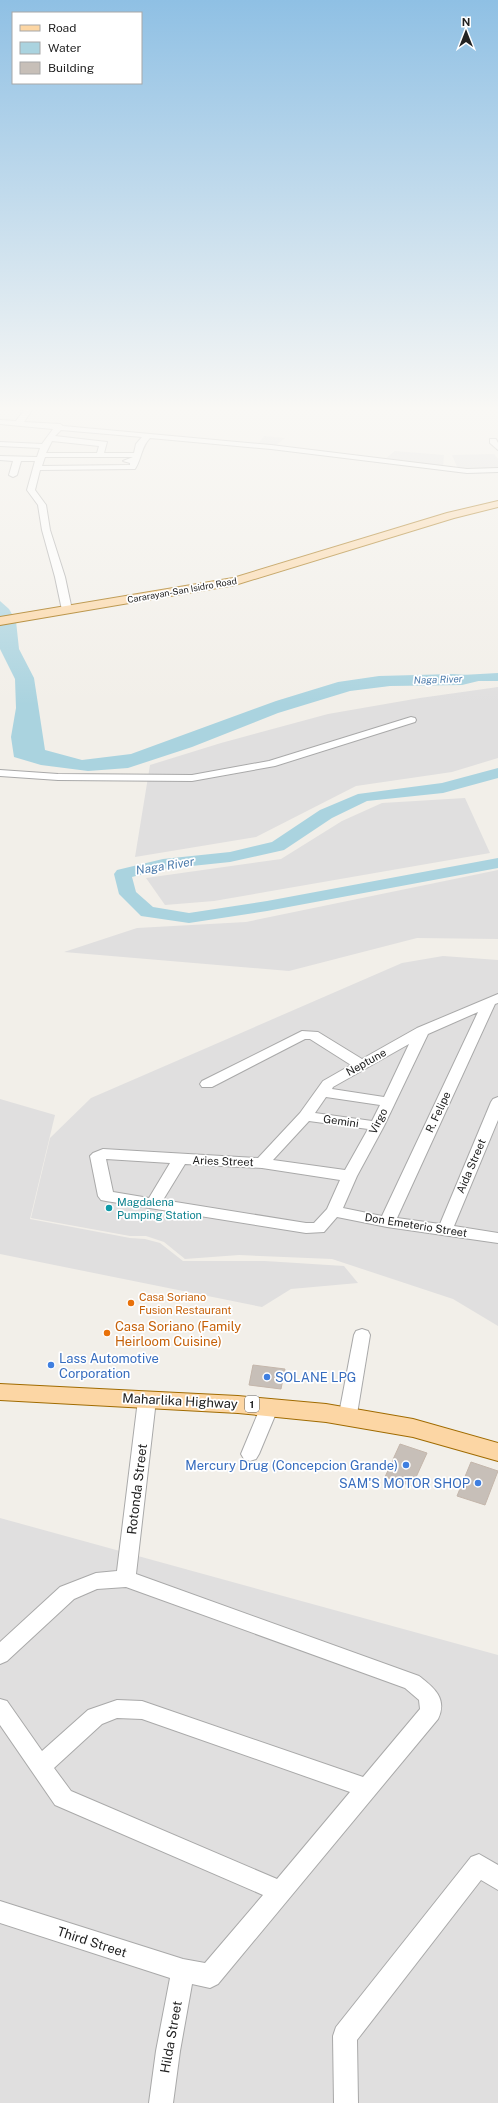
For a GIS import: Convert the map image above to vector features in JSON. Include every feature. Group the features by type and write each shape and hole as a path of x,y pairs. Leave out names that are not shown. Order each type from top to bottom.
{"main road":[{"name":"Cararayan-San Isidro Road","path":"0,621 235,581 451,515 480,508"},
{"name":"Maharlika Highway","path":"0,1392 270,1406 348,1414 442,1435 498,1452"}],"street":[{"path":"43,508 46,530 60,577 67,610"},
{"path":"0,773 58,777 192,778 271,764 412,720"},
{"name":"Neptune","path":"262,1163 305,1116 328,1084 422,1031 493,1000"},
{"name":"R. Felipe","path":"387,1222 493,1000"},
{"name":"Virgo","path":"334,1211 349,1176 377,1126 422,1031"},
{"path":"207,1084 302,1035 313,1035 361,1065"},
{"path":"322,1092 388,1102"},
{"name":"Aida Street","path":"445,1230 498,1102"},
{"name":"Gemini","path":"305,1116 377,1126"},
{"name":"Aries Street","path":"153,1204 106,1196 98,1163 98,1156 102,1154 262,1163 349,1176"},
{"path":"180,1159 153,1204 306,1228 318,1228 334,1211"},
{"name":"Don Emeterio Street","path":"334,1211 387,1222 497,1235"},
{"path":"348,1414 362,1335"},
{"name":"Rotonda Street","path":"126,1579 147,1400"},
{"path":"250,1454 270,1406"},
{"path":"0,1655 67,1593 96,1581 126,1579 412,1682 429,1696 431,1712 280,1891 63,1798 0,1708"},
{"path":"42,1766 94,1717 117,1709 142,1710 366,1788"},
{"path":"346,2103 345,2036 479,1866 498,1879"},
{"name":"Third Street","path":"0,1912 183,1971 210,1976 280,1891"},
{"name":"Hilda Street","path":"161,2103 168,2051 183,1971"}],"shaded area":[{"path":"498,687 498,758 452,772 356,786 256,837 135,857 150,765 221,743 328,714 420,698"},
{"path":"465,798 490,853 214,901 165,905 146,878 281,859 342,821 382,803"},
{"path":"498,870 498,939 417,938 289,971 64,952 137,928 246,922"},
{"path":"443,956 498,960 498,1326 453,1299 332,1259 239,1255 185,1259 164,1242 146,1236 130,1236 31,1218 50,1138 91,1098 402,963"},
{"path":"0,1099 55,1115 30,1219 130,1238 145,1239 160,1243 183,1261 265,1261 344,1266 358,1283 291,1289 262,1307 0,1254"},
{"path":"0,1518 498,1655 498,2103 0,2103"}],"water":[{"path":"0,601 9,609 16,621 19,649 34,678 45,750 82,760 131,754 276,701 338,682 379,676 453,674 495,677 462,685 390,686 350,691 278,713 192,747 128,768 88,771 41,765 14,757 11,737 16,708 15,679 0,649"}],"building":[{"name":"SOLANE LPG","path":"253,1365 285,1369 281,1389 249,1385"},
{"name":"Mercury Drug (Concepcion Grande)","path":"400,1444 427,1453 412,1486 385,1477"},
{"name":"SAM'S MOTOR SHOP","path":"471,1462 498,1471 485,1505 457,1496"}],"waterway":[{"name":"Naga River","path":"467,678 498,677"},
{"name":"Naga River","path":"498,773 443,788 364,797 326,814 278,846 230,857 163,864 123,874 128,894 147,912 189,918 267,906 498,863"}],"place":[{"name":"Magdalena Pumping Station","path":"109,1208"},
{"name":"Casa Soriano Fusion Restaurant","path":"131,1303"},
{"name":"Casa Soriano (Family Heirloom Cuisine)","path":"107,1333"},
{"name":"Lass Automotive Corporation","path":"51,1365"},
{"name":"SOLANE LPG","path":"267,1377"},
{"name":"Mercury Drug (Concepcion Grande)","path":"406,1465"},
{"name":"SAM'S MOTOR SHOP","path":"478,1483"}]}
